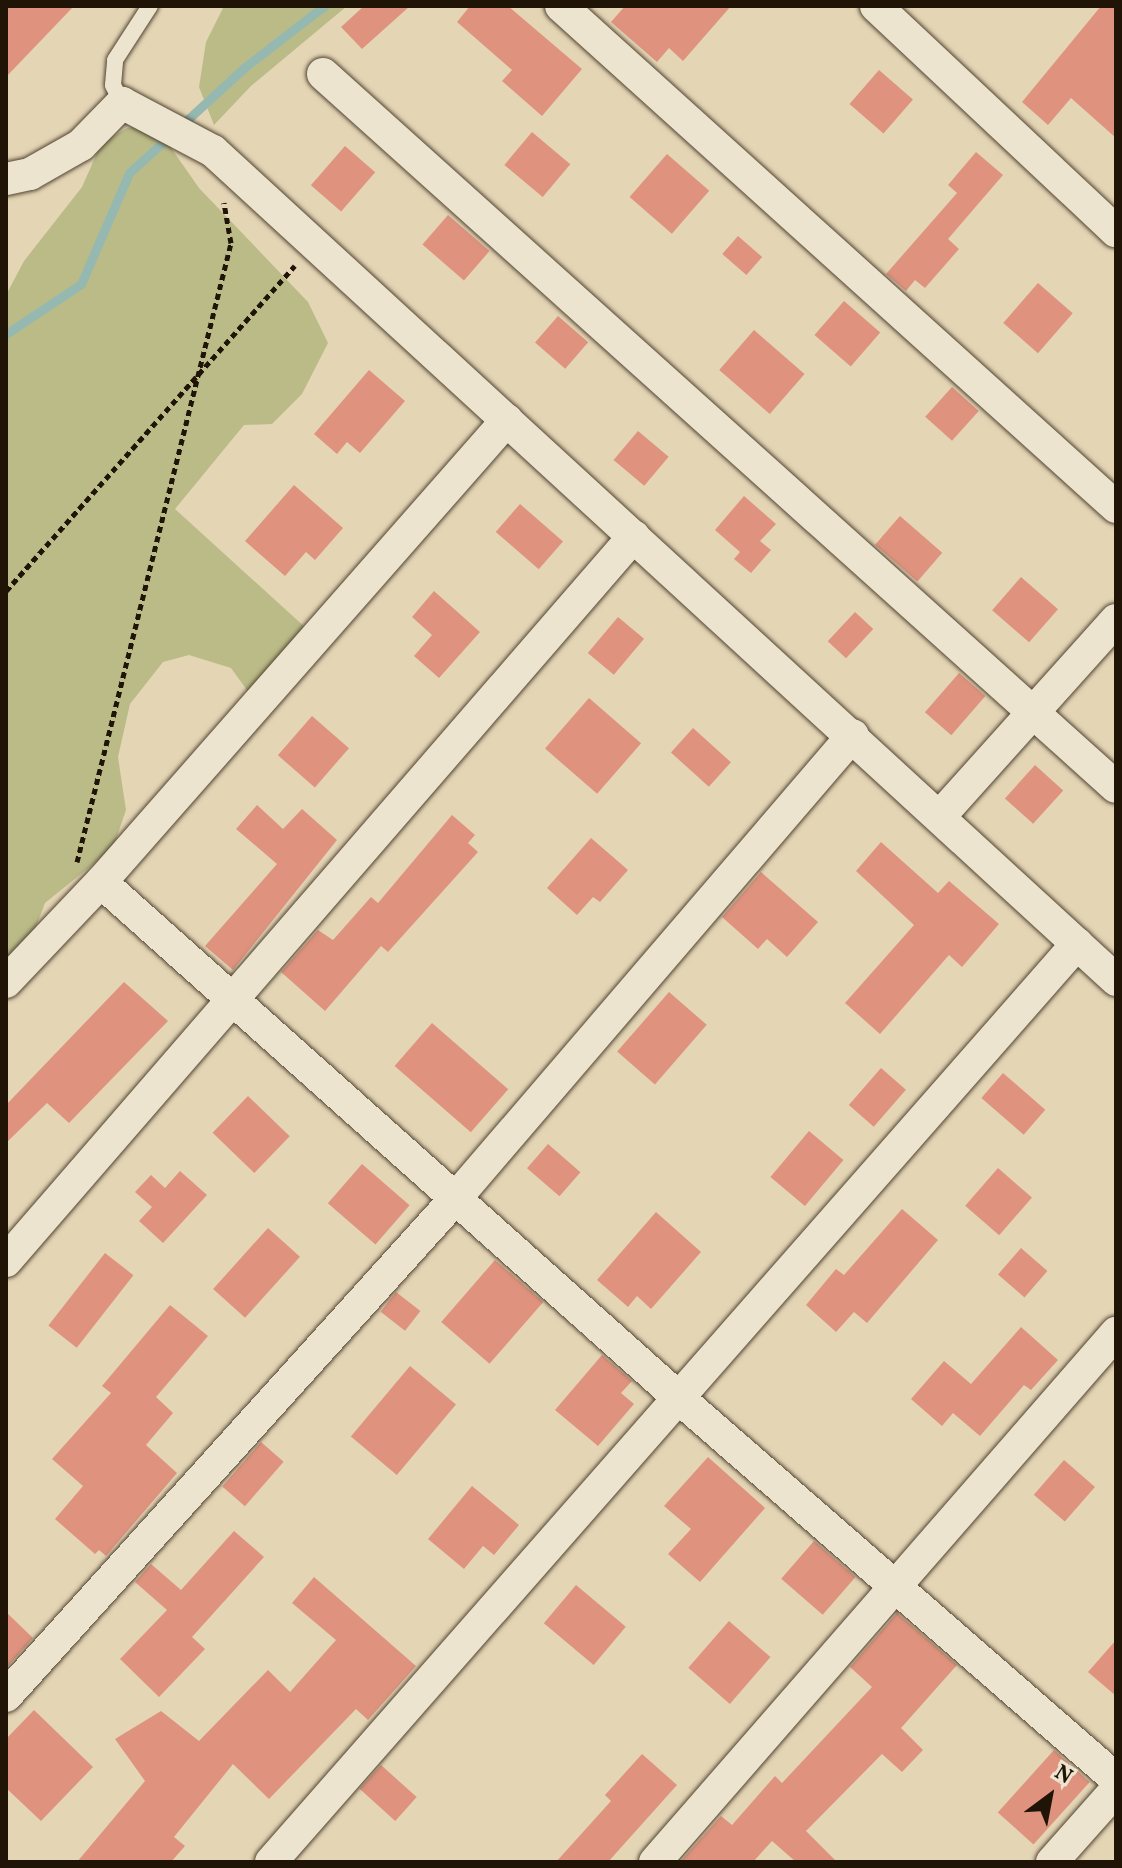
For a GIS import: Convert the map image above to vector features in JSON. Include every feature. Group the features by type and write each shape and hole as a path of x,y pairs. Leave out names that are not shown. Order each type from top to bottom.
{"street":[{"path":"561,6 1116,507"},
{"path":"876,6 1116,231"},
{"path":"323,74 1116,787"},
{"path":"6,179 30,174 81,145 122,103 203,146 941,815 1116,980"},
{"path":"6,982 89,873 507,420"},
{"path":"6,1261 634,536"},
{"path":"941,815 1116,620"},
{"path":"6,1696 455,1199 853,735"},
{"path":"89,873 680,1399 1116,1779"},
{"path":"271,1862 1077,944"},
{"path":"655,1862 1116,1333"},
{"path":"1052,1862 1116,1790"}],"lane":[{"path":"122,103 113,85 115,60 150,6"}],"path":[{"path":"89,873 200,368 231,243 203,146"},
{"path":"6,591 200,368 315,245"}],"green space":[{"path":"224,6 347,6 251,86 214,125 199,87 206,42"},
{"path":"142,126 169,145 199,188 308,302 328,343 302,394 272,424 244,425 175,509 307,629 252,697 231,668 189,655 163,662 130,704 118,757 126,810 113,848 45,903 31,940 6,965 6,295 24,261 82,187 101,144 127,128"}],"building":[{"path":"6,6 74,6 6,77"},
{"path":"364,6 410,6 362,49 341,27"},
{"path":"470,6 508,6 582,69 542,116 502,81 512,70 457,22"},
{"path":"625,6 731,6 683,61 669,48 657,62 611,22"},
{"path":"1101,6 1116,6 1116,138 1071,98 1048,125 1022,102"},
{"path":"879,70 913,100 883,133 849,104"},
{"path":"532,132 570,164 543,197 504,165"},
{"path":"345,146 375,172 341,211 311,185"},
{"path":"976,152 1003,175 948,239 959,249 925,288 915,280 906,291 886,274 957,193 948,185"},
{"path":"667,154 709,191 672,234 630,197"},
{"path":"448,215 490,251 464,281 422,244"},
{"path":"738,236 762,257 746,275 722,254"},
{"path":"1038,283 1073,313 1038,353 1003,323"},
{"path":"844,301 880,332 851,366 814,335"},
{"path":"558,316 588,342 565,369 535,342"},
{"path":"754,330 805,374 770,414 719,370"},
{"path":"369,370 405,401 360,453 347,442 337,454 314,434"},
{"path":"952,387 979,411 952,441 925,417"},
{"path":"638,431 669,457 644,486 614,460"},
{"path":"294,485 343,528 315,560 306,552 285,576 245,541"},
{"path":"744,496 776,524 760,541 771,550 751,573 734,559 740,552 715,530"},
{"path":"520,504 563,541 539,569 496,532"},
{"path":"900,516 942,553 917,581 875,545"},
{"path":"1021,577 1058,609 1029,642 992,610"},
{"path":"434,591 480,632 439,678 414,656 432,635 412,617"},
{"path":"855,612 873,629 846,658 828,641"},
{"path":"618,617 644,639 614,675 588,653"},
{"path":"959,673 985,696 951,735 925,712"},
{"path":"589,698 641,743 597,794 545,749"},
{"path":"312,716 349,748 315,787 278,755"},
{"path":"693,728 731,762 709,787 671,753"},
{"path":"1035,765 1063,790 1033,824 1005,798"},
{"path":"257,805 283,829 302,809 337,840 233,970 205,946 277,864 236,829"},
{"path":"452,815 475,835 468,843 478,852 388,952 381,946 325,1011 281,972 318,930 333,940 371,897 378,903"},
{"path":"591,838 628,870 600,902 593,897 577,915 547,888"},
{"path":"881,842 938,893 949,881 999,924 962,967 949,955 880,1034 845,1003 914,925 856,871"},
{"path":"761,872 818,922 787,957 767,939 758,949 722,917"},
{"path":"124,982 168,1021 69,1123 47,1103 6,1143 6,1105"},
{"path":"669,992 707,1025 655,1084 617,1052"},
{"path":"432,1023 508,1089 471,1132 395,1066"},
{"path":"881,1068 906,1090 874,1127 849,1105"},
{"path":"1003,1073 1045,1110 1024,1135 981,1098"},
{"path":"248,1096 290,1136 254,1173 213,1133"},
{"path":"809,1131 843,1160 805,1206 770,1177"},
{"path":"548,1144 580,1172 559,1196 527,1168"},
{"path":"362,1164 410,1205 375,1245 328,1203"},
{"path":"998,1168 1032,1198 999,1235 965,1206"},
{"path":"180,1171 207,1195 163,1243 139,1221 152,1207 135,1192 151,1175 165,1188"},
{"path":"902,1209 938,1240 867,1323 854,1312 836,1332 806,1305 836,1269 844,1275"},
{"path":"656,1212 701,1252 651,1309 637,1296 628,1307 597,1280"},
{"path":"268,1228 300,1257 245,1318 213,1289"},
{"path":"1021,1248 1047,1271 1024,1297 998,1274"},
{"path":"105,1253 133,1275 77,1348 48,1325"},
{"path":"495,1260 543,1302 490,1364 441,1322"},
{"path":"396,1292 420,1311 405,1331 381,1312"},
{"path":"170,1305 208,1336 156,1397 173,1413 146,1445 177,1473 106,1556 99,1550 95,1554 55,1519 83,1486 52,1459 111,1393 102,1386"},
{"path":"1021,1327 1058,1360 1031,1390 1024,1385 980,1436 953,1413 942,1426 911,1399 944,1361 971,1384"},
{"path":"602,1355 632,1381 621,1393 634,1404 598,1446 555,1410"},
{"path":"410,1366 456,1405 397,1475 351,1436"},
{"path":"261,1442 284,1462 245,1506 222,1487"},
{"path":"708,1457 765,1508 700,1582 668,1554 691,1529 664,1506"},
{"path":"1064,1460 1095,1487 1065,1522 1034,1495"},
{"path":"472,1486 519,1525 494,1555 483,1546 464,1569 428,1539"},
{"path":"234,1531 264,1557 192,1637 205,1649 159,1697 120,1659 167,1610 135,1582 151,1564 181,1590"},
{"path":"814,1541 856,1577 823,1615 781,1579"},
{"path":"314,1577 416,1666 368,1720 356,1709 269,1799 233,1764 174,1837 185,1846 171,1862 77,1862 145,1781 115,1739 161,1711 199,1741 268,1670 290,1692 336,1640 292,1603"},
{"path":"576,1585 626,1627 594,1665 544,1623"},
{"path":"6,1612 33,1638 6,1668"},
{"path":"897,1613 957,1665 901,1728 923,1750 902,1772 882,1754 806,1831 837,1862 796,1862 772,1841 753,1862 680,1862 721,1816 732,1825 775,1776 782,1783 872,1687 850,1667"},
{"path":"729,1621 771,1657 730,1704 688,1668"},
{"path":"1116,1640 1116,1696 1088,1672"},
{"path":"34,1710 93,1767 41,1821 6,1788 6,1739"},
{"path":"1054,1750 1090,1782 1033,1845 998,1812"},
{"path":"642,1754 677,1785 608,1862 556,1862 611,1801 605,1795"},
{"path":"381,1765 417,1797 395,1821 360,1789"}],"waterway":[{"path":"6,334 81,284 129,173 245,67 324,6"}]}
